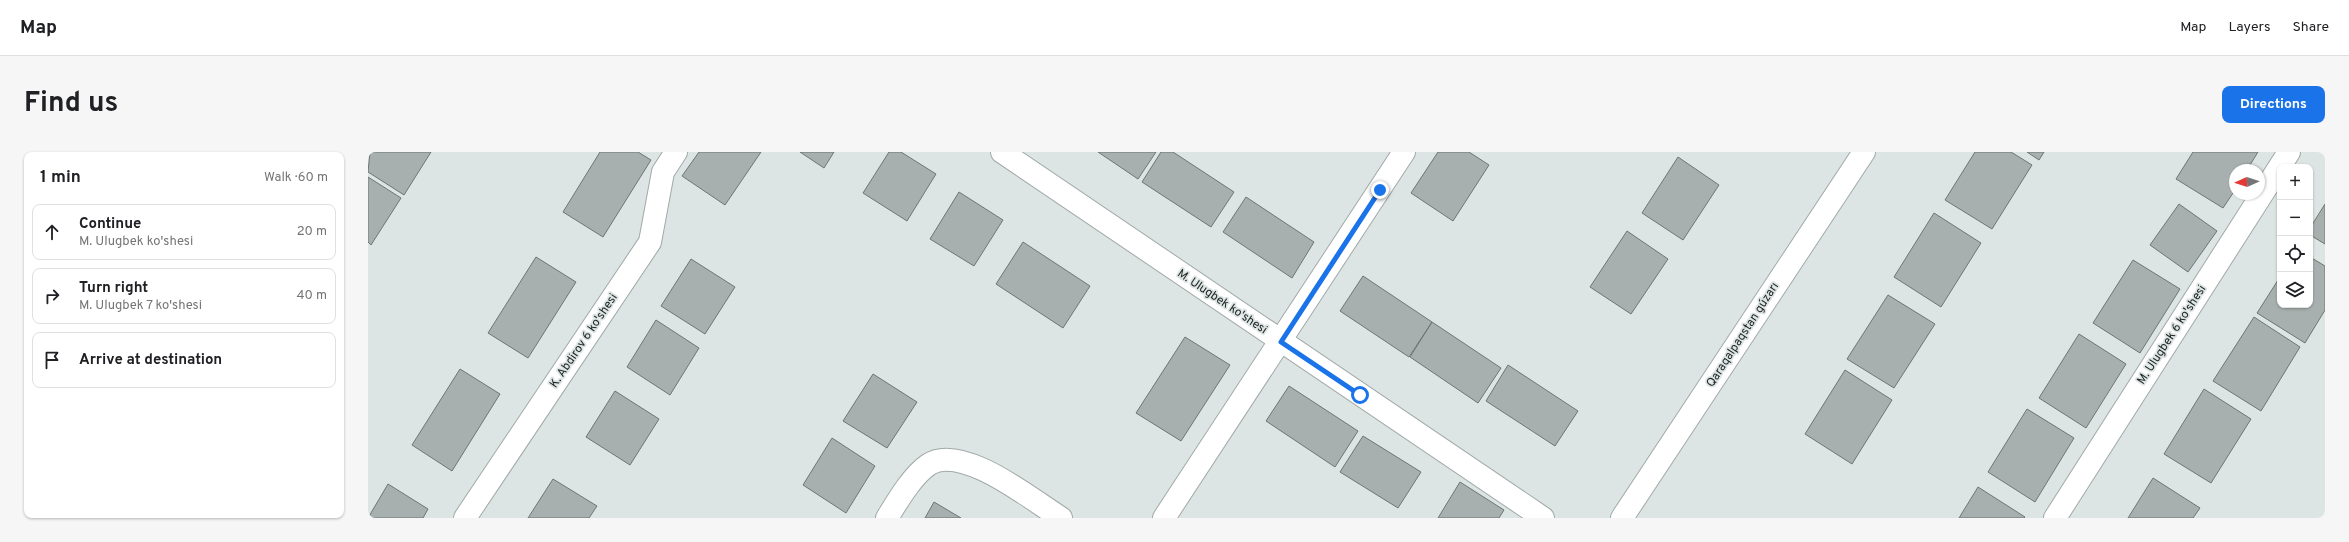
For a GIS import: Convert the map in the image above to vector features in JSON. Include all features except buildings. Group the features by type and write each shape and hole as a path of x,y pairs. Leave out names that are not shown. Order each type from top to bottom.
{"street":[{"name":"K. Abdirov 6 ko'shesi","path":"465,518 650,242 663,172 676,152"},
{"path":"1164,518 1281,342 1404,152"},
{"name":"Qaraqalpaqstan gúzarı","path":"1622,518 1864,152"},
{"name":"M. Ulugbek 6 ko'shesi","path":"2055,518 2290,152"},
{"name":"M. Ulugbek ko'shesi","path":"1013,155 1281,342 1543,518"},
{"path":"887,518 907,488 928,465 945,459 965,461 979,466 1061,518"}],"route":[{"path":"1360,395 1281,342 1380,190"}]}
